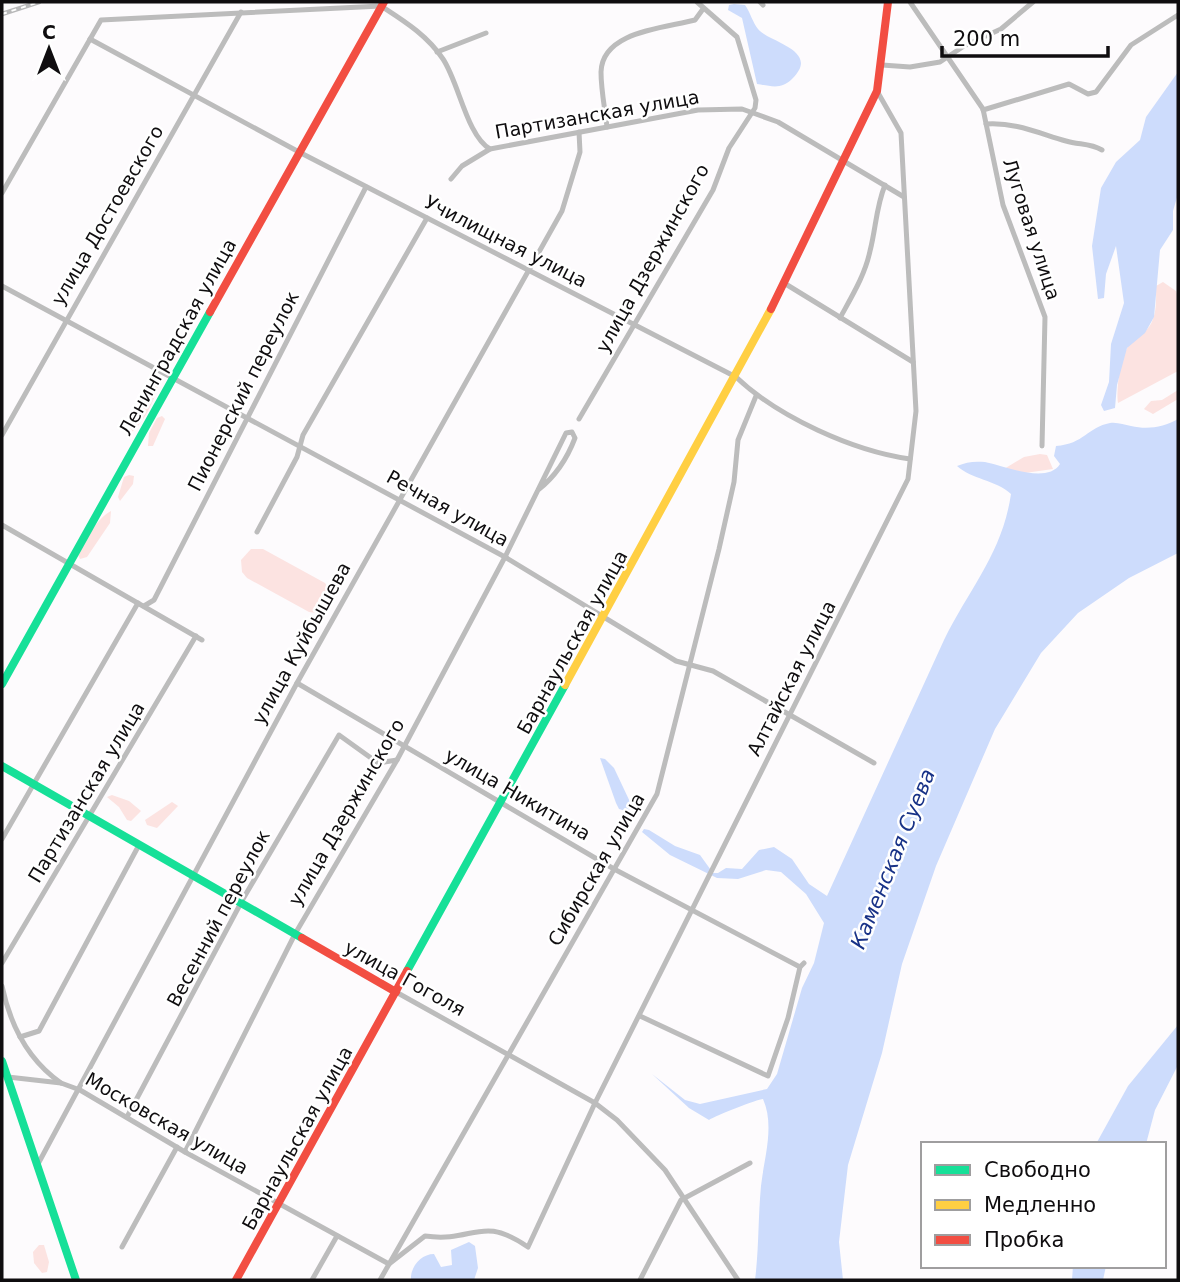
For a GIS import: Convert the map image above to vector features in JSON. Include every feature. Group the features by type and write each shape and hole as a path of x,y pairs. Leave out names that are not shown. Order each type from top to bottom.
{"street":[{"path":"697,2 737,37 756,100 751,112"},
{"name":"Барнаульская улица","path":"236,1280 502,803 736,377 784,284 877,91 888,2"},
{"name":"Луговая улица","path":"910,2 983,110 1003,205 1045,317 1042,446"},
{"path":"882,65 910,66 940,62 1001,29 1034,2"},
{"path":"2,193 101,20 383,4 418,30 437,52 459,89 475,134 481,144 490,149"},
{"name":"Ленинградская улица","path":"2,684 383,4"},
{"path":"607,127 601,70 610,48 625,38 695,20 703,9"},
{"name":"улица Достоевского","path":"2,435 65,319 242,12"},
{"path":"983,110 1069,84 1088,93 1096,92 1132,44 1178,15"},
{"path":"437,52 486,33"},
{"name":"Училищная улица","path":"90,39 299,152 736,377 756,396 854,447 875,454 910,459"},
{"name":"Алтайская улица","path":"389,1264 425,1236 455,1239 491,1229 509,1234 528,1247 595,1103 908,480 916,411 901,133 877,91"},
{"name":"Партизанская улица","path":"451,179 463,166 490,149 698,110 741,109 778,122 904,197"},
{"name":"улица Дзержинского","path":"579,419 713,190 729,148 751,112"},
{"path":"986,124 1005,122 1066,141 1093,145 1102,150"},
{"name":"улица Куйбышева","path":"37,1166 297,683 562,211 580,152 579,132"},
{"path":"840,318 860,284 870,251 876,207 885,185"},
{"name":"Пионерский переулок","path":"2,839 141,604 154,600 366,187"},
{"path":"257,532 302,446 303,435 427,218"},
{"path":"784,284 913,362"},
{"name":"Речная улица","path":"2,286 505,557 676,661 713,671 791,713 874,763"},
{"name":"Сибирская улица","path":"380,1280 657,794 734,482 738,440 756,396"},
{"name":"улица Дзержинского","path":"186,1152 295,934 397,760 505,557 566,433 572,432 575,438 554,477 538,490"},
{"path":"2,525 141,604"},
{"name":"Партизанская улица","path":"2,963 199,638 141,604"},
{"name":"улица Никитина","path":"297,683 614,869 802,965 788,1018 768,1076 640,1016"},
{"name":"Весенний переулок","path":"127,1118 241,904 339,734 378,762 397,760"},
{"name":"улица Гоголя","path":"2,766 193,877 595,1103 642,1144 665,1170 681,1200 737,1280"},
{"path":"20,1037 39,1031 139,845"},
{"path":"2,986 10,1022 38,1064 61,1083"},
{"path":"2,1020 10,1022"},
{"path":"2,1061 76,1280"},
{"name":"Московская улица","path":"8,1077 61,1083 80,1090 278,1205 389,1264"},
{"path":"122,1247 177,1147"},
{"path":"640,1280 681,1200 750,1163"},
{"path":"312,1280 338,1236"}],"shaded area":[{"path":"1163,282 1176,291 1178,297 1178,371 1118,403 1118,381 1124,355 1131,343 1144,333 1151,323 1156,307 1156,286"},
{"path":"159,383 147,412 127,435 148,392"},
{"path":"1178,390 1178,399 1153,414 1144,409 1151,401 1162,400"},
{"path":"162,416 165,419 153,446 148,446 149,433 157,418"},
{"path":"1047,455 1053,469 1025,473 1004,469 1024,457"},
{"path":"134,476 133,484 120,501 118,497 124,477"},
{"path":"111,511 110,523 87,557 80,559 78,555 92,530 100,519"},
{"path":"251,549 263,549 325,583 331,592 327,607 317,613 309,612 247,578 242,572 241,560"},
{"path":"112,795 129,801 141,811 131,821 127,820 119,807 107,797"},
{"path":"172,802 178,806 157,828 147,825 145,820"},
{"path":"39,1245 44,1245 49,1262 47,1272 42,1273 34,1263 33,1252"}],"water":[{"path":"729,5 745,5 758,29 797,54 801,61 800,69 784,85 757,84 742,18 728,10"},
{"path":"1178,72 1178,194 1173,211 1173,230 1160,250 1154,317 1145,333 1127,348 1117,385 1115,408 1104,411 1101,405 1109,382 1111,344 1124,303 1116,246 1106,274 1104,298 1098,299 1092,246 1101,188 1116,162 1140,140 1146,117"},
{"name":"Каменская Суева","path":"1178,419 1178,553 1129,578 1078,613 1041,653 995,729 936,866 902,964 882,1053 848,1165 839,1242 843,1280 755,1280 761,1186 768,1142 768,1120 763,1099 709,1120 689,1108 652,1074 685,1100 700,1104 767,1089 777,1074 802,988 814,963 824,923 806,894 781,872 766,870 738,879 717,878 670,855 642,832 644,829 649,830 675,846 700,855 713,873 726,868 742,869 759,850 774,847 792,859 809,884 827,896 944,640 993,553 1007,515 1011,494 957,466 970,462 985,462 1024,472 1045,473 1060,464 1054,456 1056,446 1080,439 1103,425 1116,423 1150,428"},
{"path":"600,758 614,768 631,804 629,812 619,809"},
{"path":"1178,1025 1178,1065 1155,1110 1147,1142 1097,1142 1128,1086"},
{"path":"469,1242 475,1246 478,1268 474,1280 411,1280 412,1270 421,1259 434,1254 441,1267 452,1265 451,1250"},
{"path":"1073,1268 1106,1268 1103,1280 1072,1280"}],"railway":[{"path":"2,14 39,2"}],"traffic: fast":[{"path":"2,684 210,312"},
{"path":"407,971 565,685"},
{"path":"2,766 302,938"},
{"path":"2,1061 76,1280"}],"traffic: slow":[{"path":"565,685 771,309"}],"traffic: jam":[{"path":"210,312 384,2"},
{"path":"771,309 877,91 888,2"},
{"path":"302,938 396,992"},
{"path":"236,1280 407,971"}]}
